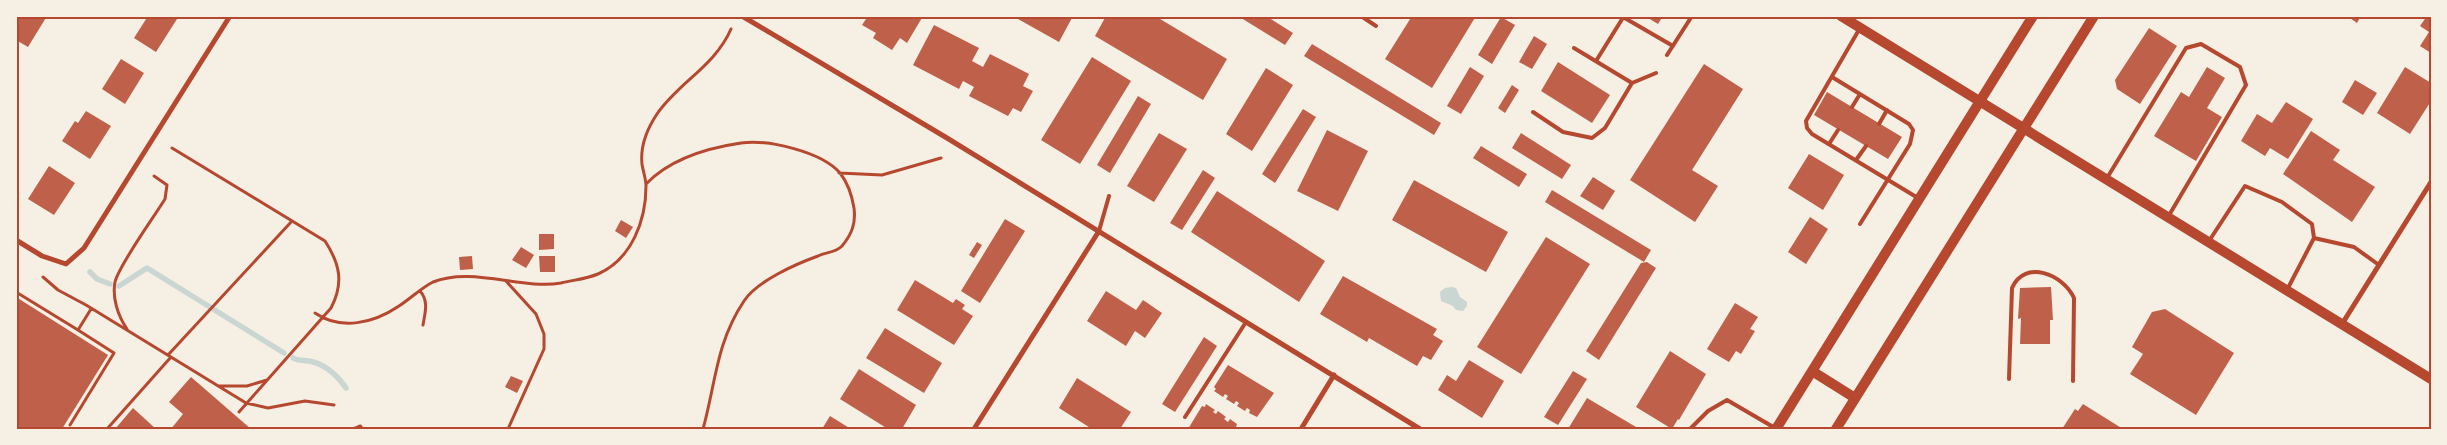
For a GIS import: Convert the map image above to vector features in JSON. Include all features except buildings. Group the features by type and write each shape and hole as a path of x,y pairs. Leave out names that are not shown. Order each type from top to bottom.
{"main road":[{"path":"1841,16 2431,379"},
{"path":"1776,428 2033,16"},
{"path":"1836,429 2094,16"},
{"path":"1812,371 1855,398"}],"street":[{"path":"16,240 42,256 66,264 84,248 230,16"},
{"path":"742,16 1099,231 1420,429"},
{"path":"2342,324 2431,182"},
{"path":"974,429 1099,231"},
{"path":"1301,429 1334,376"}],"lane":[{"path":"1361,16 1376,26"},
{"path":"1667,55 1692,16"},
{"path":"1596,62 1624,17 1673,46"},
{"path":"1860,28 1806,121 1807,128 1812,134 1919,198"},
{"path":"2106,178 2186,48 2201,44 2240,67 2246,85 2168,216"},
{"path":"1574,48 1632,84"},
{"path":"1533,112 1563,132 1592,138 1605,128 1632,84 1656,74"},
{"path":"1832,77 1909,124 1914,130 1910,144 1860,224"},
{"path":"1852,107 1860,94"},
{"path":"1879,124 1887,110"},
{"path":"1829,144 1838,130"},
{"path":"1856,160 1866,146"},
{"path":"2209,241 2245,186 2282,202 2312,224 2314,238 2287,290"},
{"path":"1099,231 1109,196"},
{"path":"2314,238 2354,247 2379,265"},
{"path":"2009,379 2012,288 2017,278 2023,274 2033,273 2059,279 2070,289 2074,298 2074,382"},
{"path":"1185,417 1246,322"},
{"path":"1690,429 1708,411 1727,400 1776,428"}],"path":[{"path":"315,313 322,318 341,324 376,319 434,282 452,278 474,276 506,281 558,284 599,274 616,261 632,243 640,228 645,207 646,184 642,150 644,138 657,114 674,93 696,76 717,52 730,29"},
{"path":"646,184 673,163 719,146 744,142 767,143 824,160 839,172 852,198 855,218 851,233 840,248 819,255 766,282 745,300 719,353 703,429"},
{"path":"172,148 325,241 335,259 339,272 337,296 322,318 239,412"},
{"path":"839,172 882,175 941,158"},
{"path":"128,331 120,320 114,299 115,282 165,199 167,185 154,176"},
{"path":"107,429 292,220"},
{"path":"43,277 58,290 246,403 268,408 305,401 334,406"},
{"path":"506,281 536,314 544,334 544,349 508,429"},
{"path":"420,291 425,296 426,309 423,325"},
{"path":"16,292 114,353 70,425"},
{"path":"78,330 91,309"},
{"path":"218,386 247,386 267,380"}],"shaded area":[{"path":"1445,288 1456,288 1460,297 1467,302 1467,306 1463,311 1456,310 1453,306 1441,301 1440,292"}],"waterway":[{"path":"119,286 147,268 284,353"},
{"path":"90,272 97,279 110,284"},
{"path":"293,358 315,362 325,367 346,388"}]}
